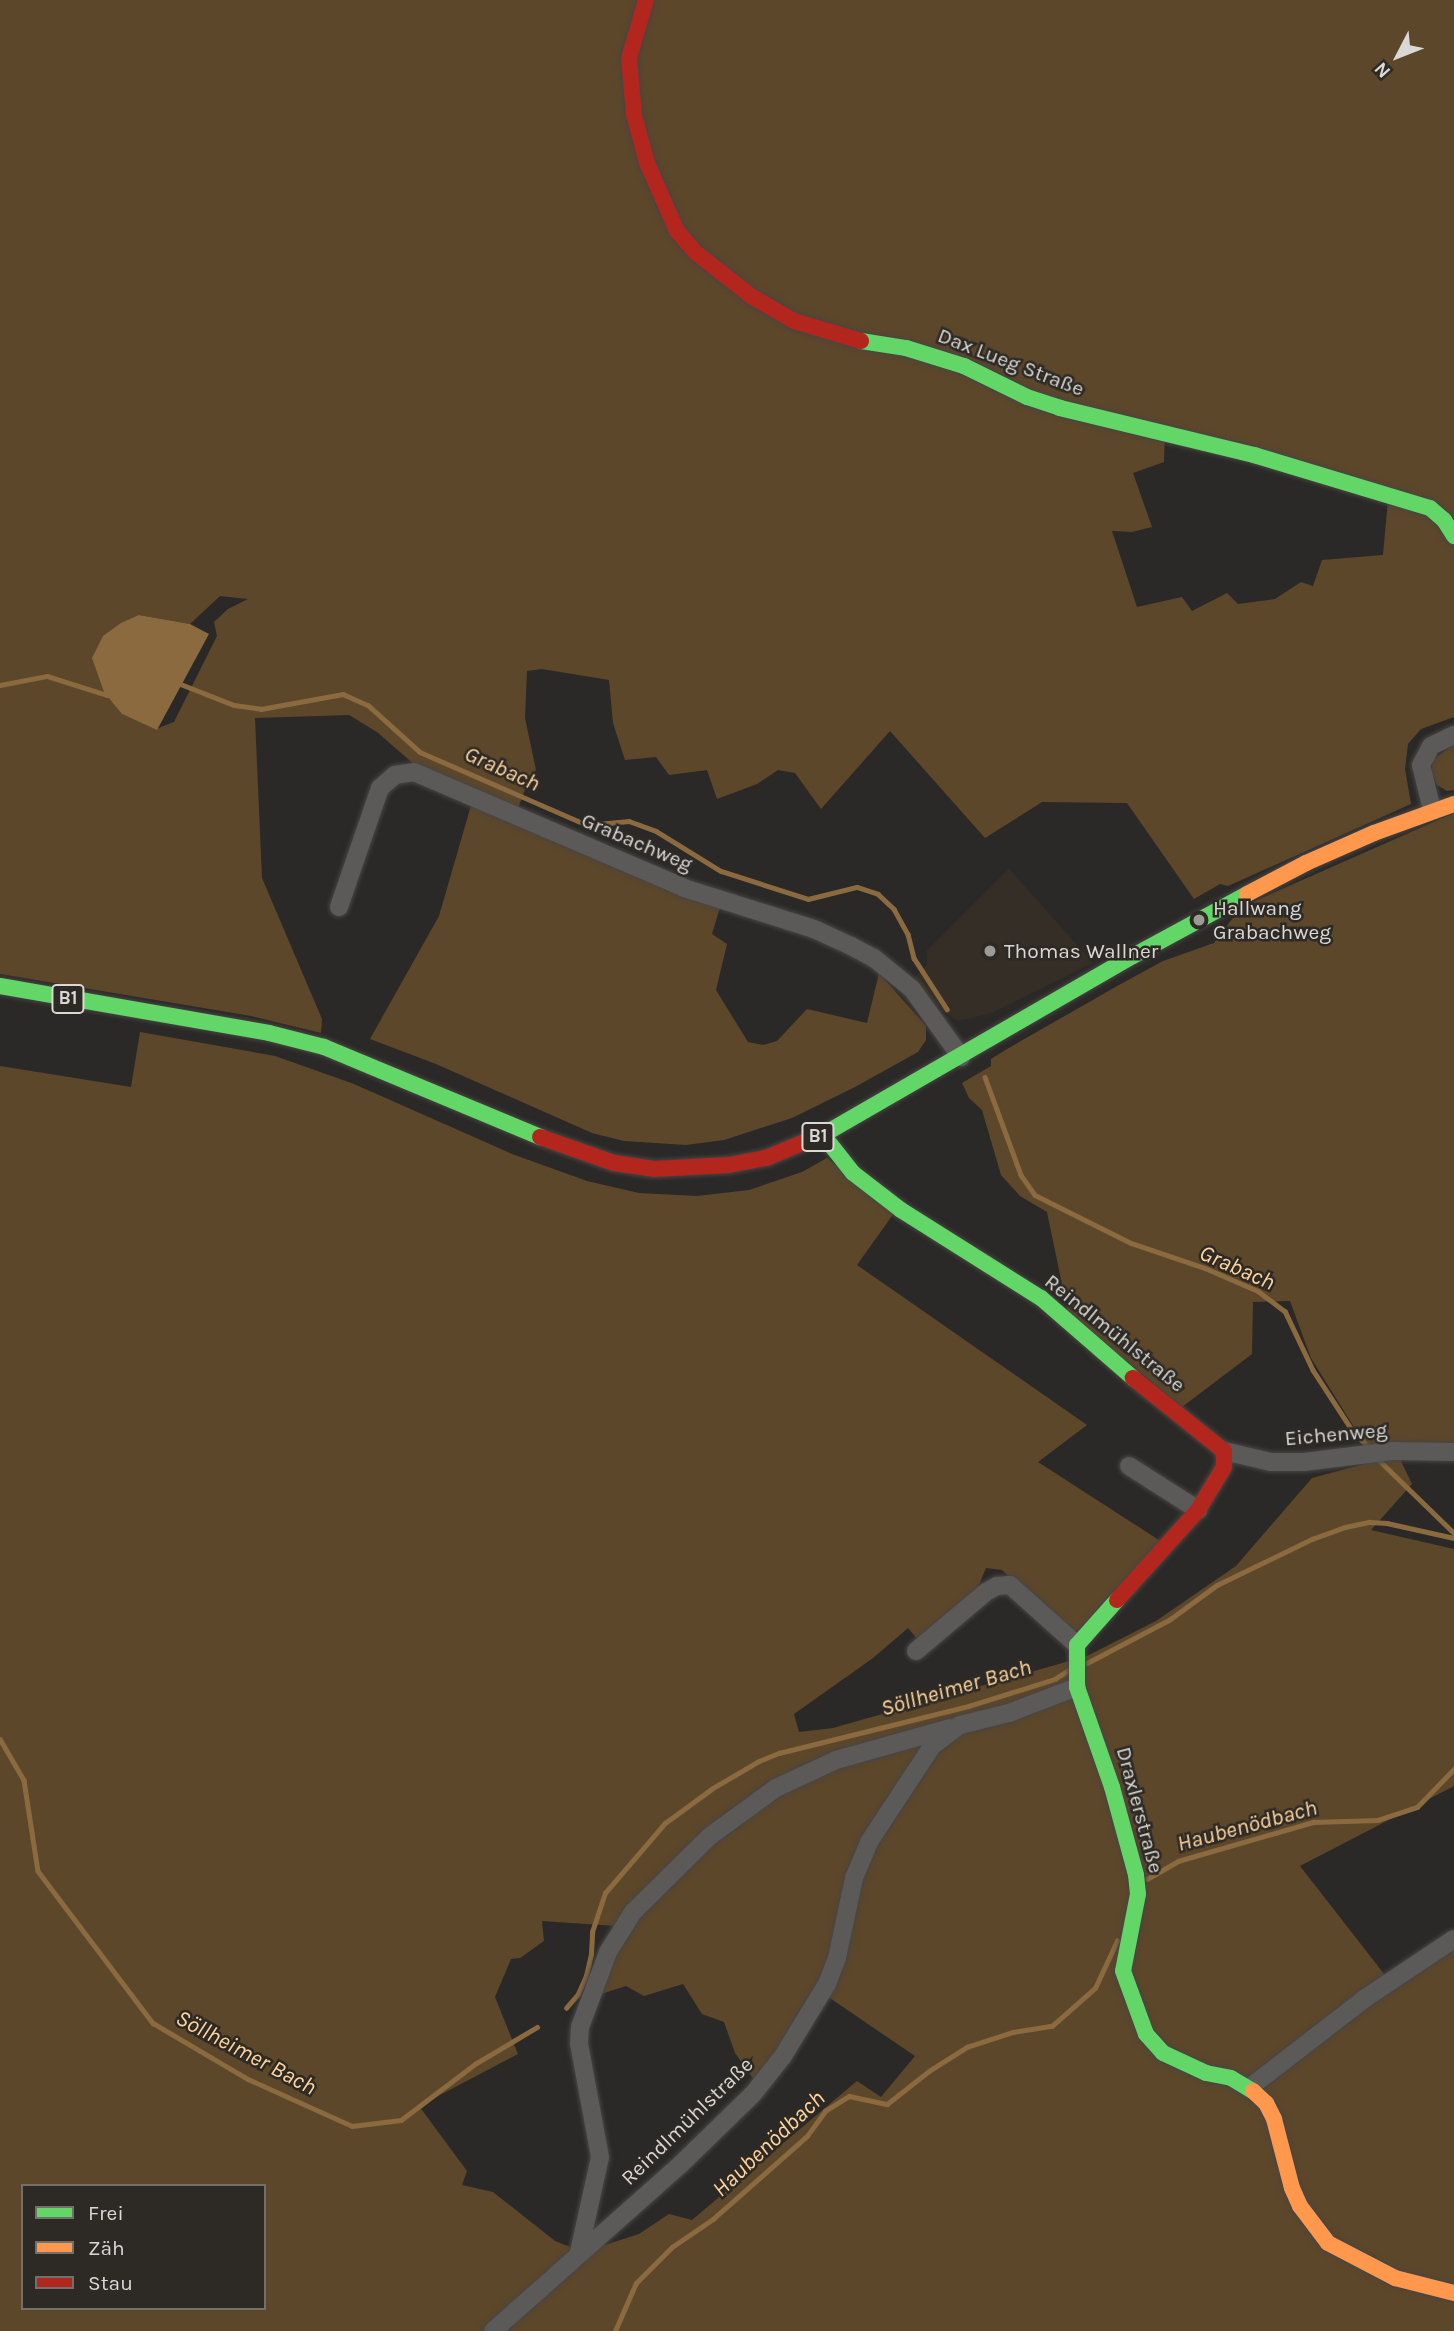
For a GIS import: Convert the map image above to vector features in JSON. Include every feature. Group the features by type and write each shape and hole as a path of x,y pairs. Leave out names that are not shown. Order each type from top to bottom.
{"street":[{"name":"Dax Lueg Straße","path":"646,0 629,58 634,115 647,163 677,231 702,258 751,296 794,321 845,338 906,348 964,366 1027,397 1060,408 1254,455 1430,508 1444,520 1454,536"},
{"path":"1432,810 1421,765 1431,746 1454,735"},
{"name":"Grabachweg","path":"339,907 380,788 395,775 414,772 684,888 814,929 851,946 874,958 912,989 961,1057"},
{"name":"B1","path":"0,986 269,1033 324,1047 556,1144 614,1163 654,1169 729,1166 766,1158 823,1135 1126,960 1306,863 1432,810 1454,804"},
{"name":"Reindlmühlstraße","path":"823,1135 853,1172 891,1203 1041,1298 1156,1398 1224,1451"},
{"path":"1077,1683 1077,1654 1198,1510 1224,1467 1224,1451"},
{"name":"Eichenweg","path":"1224,1451 1271,1462 1304,1462 1372,1453 1454,1451"},
{"path":"1129,1466 1198,1510"},
{"path":"916,1651 986,1592 997,1586 1010,1585 1077,1654"},
{"name":"Reindlmühlstraße","path":"494,2331 579,2252 681,2164 753,2094 783,2056 827,1984 837,1958 854,1878 869,1842 932,1746 960,1725 1061,1696 1077,1683"},
{"name":"Draxlerstraße","path":"1077,1683 1112,1787 1136,1875 1138,1894 1123,1971 1146,2034 1163,2053 1182,2064 1231,2078 1249,2088 1266,2104 1274,2119 1292,2188 1315,2229 1328,2243 1367,2266 1395,2278 1454,2293"},
{"path":"579,2252 600,2157 579,2044 580,2027 608,1952 633,1912 710,1836 776,1788 836,1760 960,1725"},
{"path":"1249,2088 1364,1999 1454,1939"}],"shaded area":[{"path":"0,0 1454,0 1454,717 1421,729 1408,744 1405,769 1411,804 1228,886 1220,884 1194,899 1127,803 1042,802 985,838 890,731 821,809 795,773 778,770 757,784 717,799 707,770 669,775 656,757 625,760 613,723 609,680 542,669 527,671 525,718 536,770 525,780 525,790 513,821 720,907 712,934 727,944 716,990 748,1042 763,1045 777,1041 807,1009 867,1023 879,973 926,1026 926,1040 918,1052 855,1087 792,1118 724,1140 686,1145 624,1141 592,1133 436,1064 370,1039 439,916 472,802 416,766 377,732 349,715 255,718 262,878 322,1019 321,1033 251,1016 0,974","holes":["1165,429 1389,489 1383,555 1322,560 1313,586 1301,582 1275,599 1238,604 1227,593 1192,611 1182,597 1137,607 1112,531 1132,532 1152,527 1133,473 1164,462","220,596 248,599 228,609 214,622 217,636 174,722 156,729 122,714 139,615 190,624"]},
{"path":"139,615 190,624 209,634 157,730 122,714 104,692 92,658 103,636 121,623"},
{"path":"1454,744 1454,790 1447,791 1437,785 1431,772 1433,760"},
{"path":"1454,813 1454,1447 1373,1450 1362,1440 1311,1358 1290,1301 1253,1302 1252,1354 1182,1407 1068,1313 1047,1212 1020,1196 1001,1175 982,1110 969,1098 962,1083 991,1066 991,1059 1007,1049 1119,985 1163,961 1214,943 1232,919 1257,900"},
{"path":"1009,869 1093,963 991,1013 958,1021 942,1011 913,979 927,965 927,951"},
{"path":"140,1032 275,1056 354,1084 512,1154 587,1181 639,1193 697,1196 749,1190 802,1172 827,1158 894,1213 857,1265 1087,1425 1038,1462 1162,1542 1081,1631 1067,1629 1002,1570 986,1568 973,1599 920,1642 908,1628 873,1658 794,1714 799,1732 833,1728 1087,1656 1156,1621 1236,1566 1312,1478 1398,1455 1412,1484 1371,1530 1454,1549 1454,1786 1300,1866 1395,1988 1454,1943 1454,2331 0,2331 0,1066 131,1087","holes":["542,1921 631,1927 616,1951 601,1994 626,1986 644,1996 683,1984 702,2014 724,2022 735,2053 755,2081 818,1990 915,2056 881,2097 857,2081 692,2220 669,2214 639,2234 583,2252 555,2241 493,2192 462,2185 467,2171 419,2106 518,2054 495,1997 511,1959 520,1958 544,1941"]}],"waterway":[{"name":"Grabach","path":"0,685 47,676 107,695"},
{"name":"Grabach","path":"178,683 234,705 261,709 343,694 368,705 420,752 587,825 629,821 656,831 721,871 808,899 857,887 878,894 894,909 908,934 914,958 947,1009"},
{"name":"Grabach","path":"985,1077 1021,1175 1035,1195 1131,1243 1205,1268 1258,1291 1285,1311 1313,1370 1354,1433 1371,1449"},
{"name":"Grabach","path":"1378,1459 1454,1533"},
{"name":"Söllheimer Bach","path":"1087,1663 1169,1620 1217,1585 1312,1539 1345,1527 1369,1522 1387,1523 1454,1538"},
{"name":"Söllheimer Bach","path":"566,2008 578,1994 586,1976 592,1932 605,1893 665,1823 713,1788 759,1761 779,1753 969,1706 1055,1679 1069,1670"},
{"name":"Söllheimer Bach","path":"0,1739 24,1780 38,1871 153,2023 248,2079 352,2126 401,2120 475,2064 537,2027"},
{"name":"Haubenödbach","path":"1147,1879 1178,1861 1313,1822 1378,1820 1417,1807 1454,1769"},
{"name":"Haubenödbach","path":"615,2331 636,2283 672,2247 713,2219 807,2136 825,2111 849,2096 887,2104 929,2071 967,2047 1013,2032 1052,2026 1095,1988 1117,1941"}],"traffic: fast":[{"path":"861,341 906,348 964,366 1027,397 1060,408 1254,455 1430,508 1444,520 1454,536"},
{"path":"826,1133 1133,956 1247,894"},
{"path":"0,986 269,1033 324,1047 540,1137"},
{"path":"823,1135 853,1173 901,1210 1041,1298 1133,1378"},
{"path":"1117,1600 1077,1645 1077,1687 1112,1787 1136,1875 1138,1894 1123,1971 1146,2034 1163,2053 1206,2073 1231,2078 1253,2091"}],"traffic: slow":[{"path":"1247,894 1306,863 1374,833 1454,804"},
{"path":"1253,2091 1266,2103 1274,2119 1292,2188 1300,2206 1328,2243 1395,2278 1454,2293"}],"traffic: jam":[{"path":"646,0 629,58 634,115 647,163 677,231 695,252 751,296 794,321 861,341"},
{"path":"540,1137 614,1163 654,1169 729,1165 766,1158 826,1133"},
{"path":"1117,1600 1198,1510 1224,1467 1224,1451 1133,1378"}],"place":[{"name":"Hallwang Grabachweg","path":"1199,920"},
{"name":"Thomas Wallner","path":"990,951"}]}
